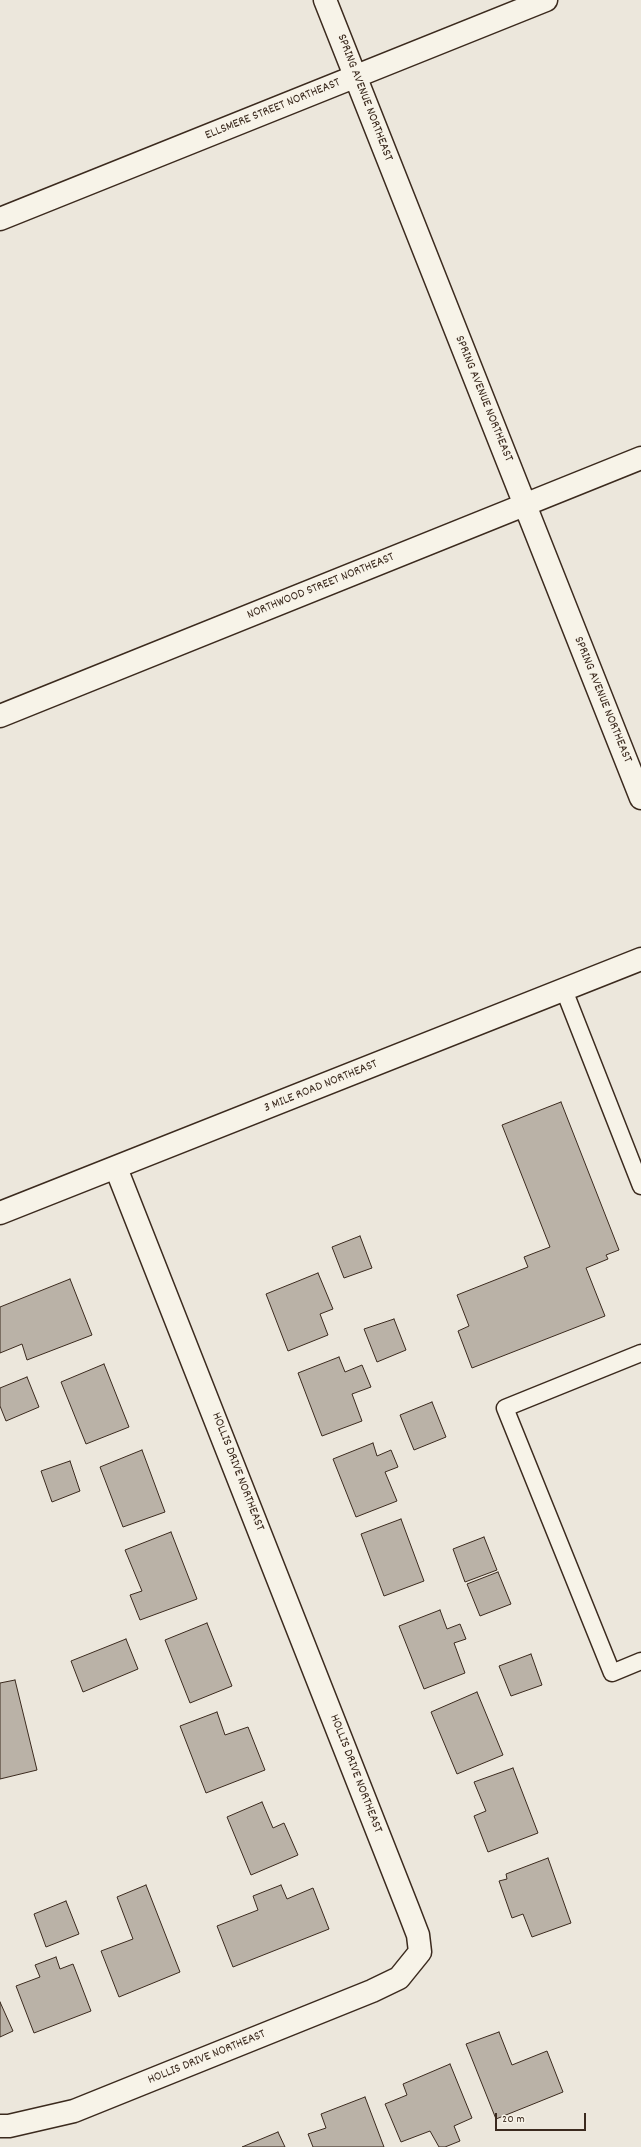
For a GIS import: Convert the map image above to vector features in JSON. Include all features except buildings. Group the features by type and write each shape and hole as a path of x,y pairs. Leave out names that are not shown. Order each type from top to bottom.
{"street":[{"name":"SPRING AVENUE NORTHEAST","path":"325,0 641,798"},
{"name":"ELLSMERE STREET NORTHEAST","path":"0,219 546,0"},
{"name":"NORTHWOOD STREET NORTHEAST","path":"0,716 641,458"},
{"name":"3 MILE ROAD NORTHEAST","path":"0,1213 641,959"},
{"name":"HOLLIS DRIVE NORTHEAST","path":"0,2126 9,2126 74,2111 372,1991 399,1978 420,1952 418,1935 408,1909 116,1168"}],"lane":[{"path":"564,990 641,1186"},
{"path":"641,1353 505,1408 612,1673 641,1661"}]}
